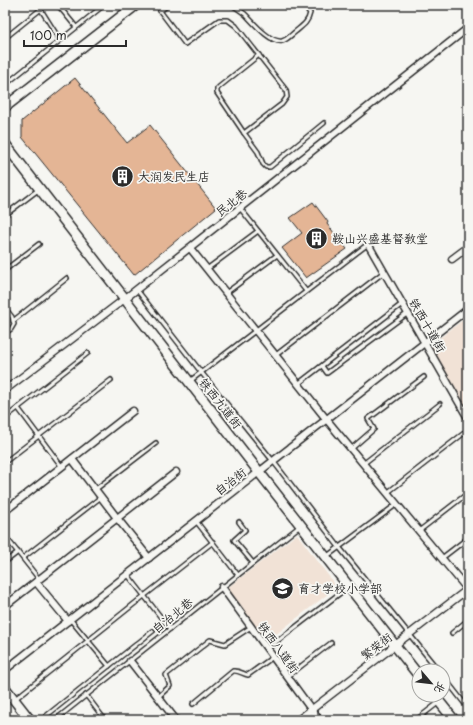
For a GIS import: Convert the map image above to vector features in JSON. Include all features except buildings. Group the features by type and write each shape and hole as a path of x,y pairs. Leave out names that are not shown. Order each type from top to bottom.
{"main road":[{"path":"5,107 136,5"},
{"name":"铁西九道街","path":"5,144 411,666"},
{"path":"5,688 30,720"},
{"path":"441,703 454,720"}],"street":[{"name":"民北巷","path":"5,390 137,290 468,28"},
{"name":"铁西十道街","path":"368,244 468,418"},
{"path":"452,259 468,247"},
{"path":"190,248 326,420 468,589"},
{"name":"自治街","path":"5,670 468,309"},
{"path":"5,512 133,411"},
{"path":"72,459 149,558"},
{"path":"5,606 176,472"},
{"path":"38,580 69,620"},
{"name":"铁西八道街","path":"222,587 319,720"},
{"name":"繁荣街","path":"298,720 468,589"},
{"path":"130,661 176,720"}],"lane":[{"path":"38,5 60,40"},
{"path":"58,5 76,27"},
{"path":"5,84 104,5"},
{"path":"168,5 160,11 185,44 219,20 228,20 236,26 286,90 287,97 282,104 244,133"},
{"path":"232,5 244,14 260,30 279,41 284,41 304,25 309,19 310,14 304,5"},
{"path":"5,38 41,9"},
{"path":"259,55 219,86 217,93 258,152 263,164 266,167 270,167 324,123"},
{"path":"5,215 39,188"},
{"path":"240,208 306,291"},
{"path":"207,270 258,231"},
{"path":"5,270 39,244"},
{"path":"189,381 368,244"},
{"path":"226,293 277,255"},
{"path":"276,356 384,272"},
{"path":"5,333 11,329 14,321 67,278"},
{"path":"137,290 273,461 339,548 433,663"},
{"path":"298,384 402,304"},
{"path":"5,308 14,321"},
{"path":"322,366 327,373 408,313"},
{"path":"5,418 88,353"},
{"path":"351,449 374,429 368,419 424,377"},
{"path":"5,462 111,380"},
{"path":"363,464 440,404"},
{"path":"18,408 62,467"},
{"path":"387,493 468,430"},
{"path":"96,489 156,443"},
{"path":"419,531 468,493"},
{"path":"23,558 101,497"},
{"path":"326,557 397,504"},
{"path":"196,521 238,575"},
{"path":"239,522 245,530 234,540 253,563"},
{"name":"自治北巷","path":"55,720 301,525"},
{"path":"5,536 23,558 38,580"},
{"path":"442,558 468,538"},
{"path":"14,700 213,542"},
{"path":"5,562 18,552"},
{"path":"127,575 170,629"},
{"path":"267,649 349,586"},
{"path":"69,620 109,666"},
{"path":"452,633 468,620"},
{"path":"158,697 170,686 166,675 210,640 225,644 251,627"},
{"path":"46,716 153,631"},
{"path":"287,676 331,643"},
{"path":"193,704 233,671 248,675 273,657"},
{"path":"451,686 468,708"},
{"path":"86,695 105,720"},
{"path":"416,720 432,703"}],"shaded area":[{"path":"468,316 468,411 431,345"},
{"name":"育才学校小学部","path":"297,534 337,587 266,642 226,589"}],"place":[{"name":"大润发民生店","path":"122,176"},
{"name":"鞍山兴盛基督教堂","path":"317,238"},
{"name":"育才学校小学部","path":"282,588"}]}
